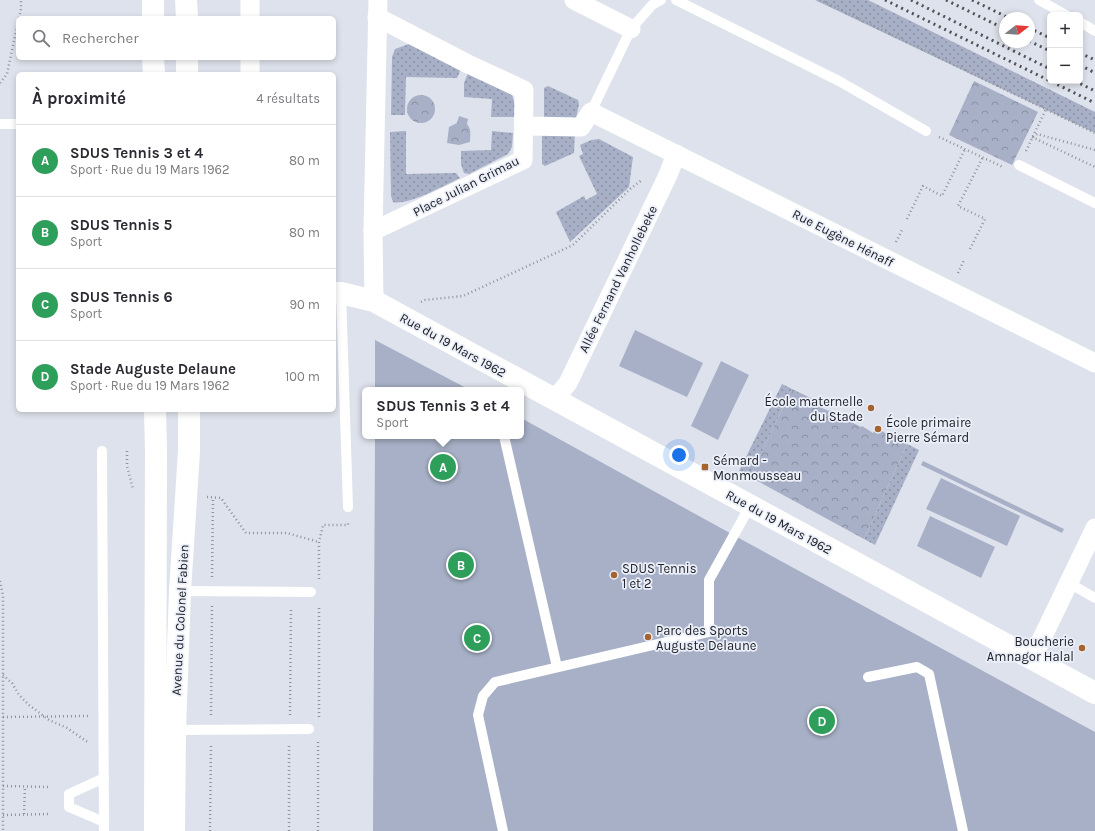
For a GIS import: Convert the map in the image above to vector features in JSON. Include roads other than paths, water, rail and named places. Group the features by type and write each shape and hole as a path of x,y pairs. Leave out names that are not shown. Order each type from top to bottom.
{"main road":[{"path":"153,0 153,16"},
{"path":"186,0 187,16"},
{"path":"153,60 154,72"},
{"path":"187,60 187,72"},
{"name":"Rue du 19 Mars 1962","path":"338,293 374,301 1095,693"},
{"name":"Avenue du Colonel Fabien","path":"155,412 155,831"},
{"name":"Avenue du Colonel Fabien","path":"174,831 175,730 180,591 189,451 189,412"}],"street":[{"path":"250,0 250,16"},
{"path":"574,0 631,29"},
{"name":"Place Julian Grimau","path":"373,231 523,160 524,126 524,90 468,64 377,9"},
{"name":"Place Julian Grimau","path":"374,301 373,231 377,9"},
{"path":"250,60 250,72"},
{"path":"524,126 581,127 591,112"},
{"name":"Rue Eugène Hénaff","path":"591,112 1095,363"},
{"name":"Allée Fernand Vanhollebeke","path":"554,400 568,383 668,175 676,154"},
{"path":"1032,659 1095,528"}],"lane":[{"path":"591,112 631,29 652,5 661,0"},
{"path":"676,0 839,81 926,130"},
{"path":"1039,0 1061,12"},
{"path":"1083,24 1095,31"},
{"path":"0,124 16,124"},
{"path":"1017,169 1095,203"},
{"path":"338,293 348,507"},
{"path":"505,439 557,667"},
{"path":"102,451 103,715 104,754 104,778 104,826 69,807 69,794 104,778"},
{"path":"503,831 478,715 483,696 495,682 709,632 709,580 750,506"},
{"path":"1069,583 1095,598"},
{"path":"180,591 292,592 315,589"},
{"path":"868,677 917,667 929,674 963,831"},
{"path":"175,730 309,729"}],"railway":[{"path":"885,0 1095,103"},
{"path":"911,0 1047,68"},
{"path":"946,0 999,26"},
{"path":"972,0 999,13"},
{"path":"1035,31 1047,37"},
{"path":"1035,44 1047,50"},
{"path":"1083,54 1095,60"},
{"path":"1083,67 1095,73"},
{"path":"1081,84 1095,91"}],"place":[{"name":"École maternelle du Stade","path":"871,408"},
{"name":"École primaire Pierre Sémard","path":"878,429"},
{"name":"SDUS Tennis 3 et 4","path":"443,467"},
{"name":"Sémard - Monmousseau","path":"705,467"},
{"name":"SDUS Tennis 5","path":"461,565"},
{"name":"SDUS Tennis 1 et 2","path":"614,575"},
{"name":"Parc des Sports Auguste Delaune","path":"648,637"},
{"name":"SDUS Tennis 6","path":"477,638"},
{"name":"Boucherie Amnagor Halal","path":"1082,648"},
{"name":"Stade Auguste Delaune","path":"822,721"}]}
